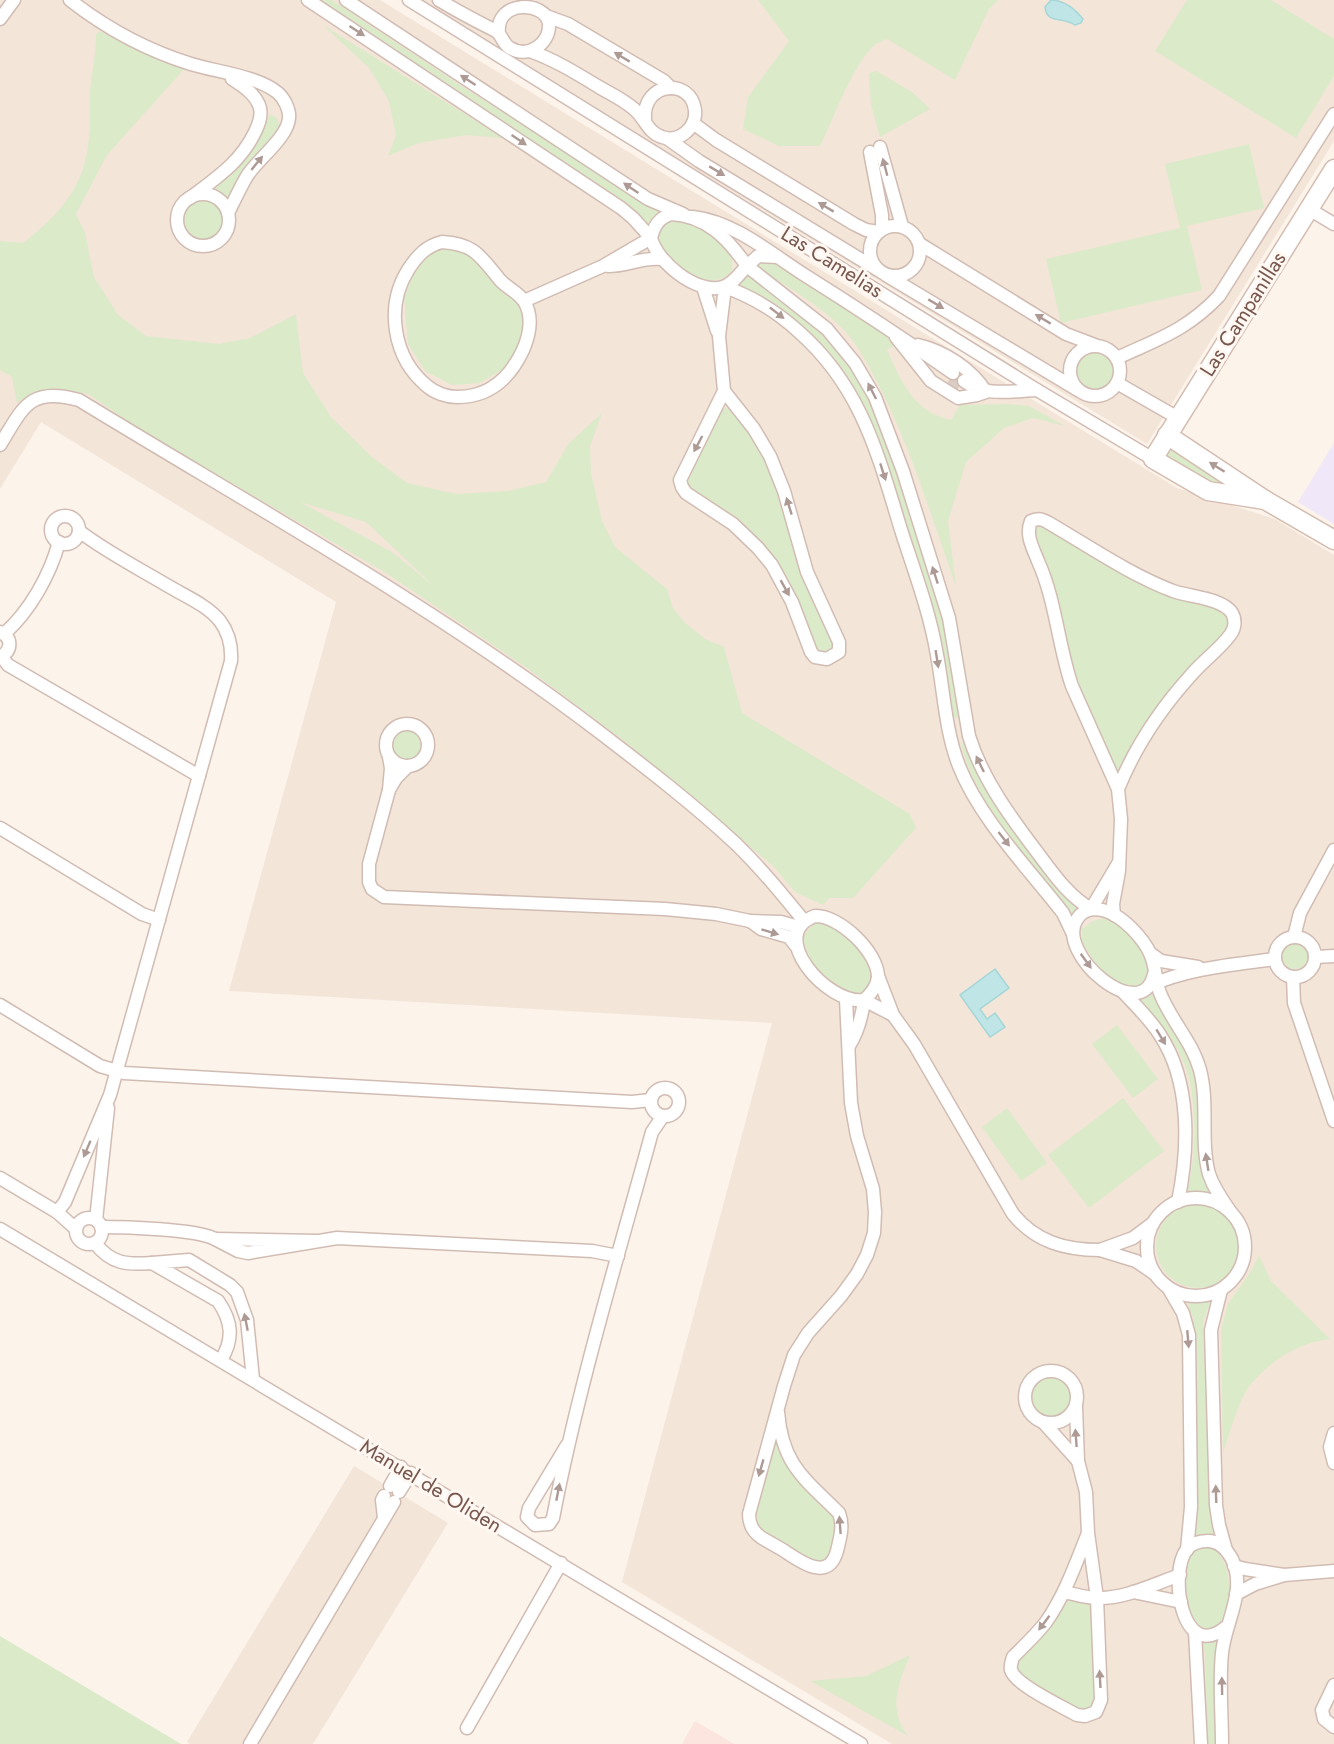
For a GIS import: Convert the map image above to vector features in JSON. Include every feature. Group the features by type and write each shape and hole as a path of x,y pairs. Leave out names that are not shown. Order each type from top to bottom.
{"street":[{"path":"0,19 14,0"},
{"path":"70,0 104,26 145,46 190,64 260,83 280,94 287,106 289,117 281,138 258,160 246,177 228,213"},
{"path":"308,0 621,208 651,238 655,252 686,279 703,287 719,288 725,286 758,256 777,257"},
{"path":"346,0 648,199 688,216 719,233 732,245 747,266 827,329 855,363 875,397 903,471 949,618 967,725 974,752 996,795 1062,884 1079,902 1091,909"},
{"name":"Las Camelias","path":"409,0 1152,459 1208,491 1265,500"},
{"path":"439,0 478,24 499,33"},
{"path":"509,2 531,2 538,6 546,16 549,28 547,36 537,48 522,52 510,48 501,39 500,17 509,2"},
{"path":"546,16 568,24 664,81 671,88 685,93 691,99 694,107 693,123 684,135 668,139"},
{"path":"530,51 555,61 615,96 645,119 652,132 668,139 699,161 1078,390 1086,394 1103,395 1117,383 1120,366 1111,351 1066,334 920,244"},
{"path":"190,198 197,195 213,196 225,206 229,222 222,238 206,246 189,242 178,229 177,220 178,211 183,204 190,198 219,178 240,157 252,139 261,117 259,105 254,97 224,74"},
{"path":"645,119 644,112 649,99 657,92 671,88"},
{"path":"1117,358 1189,324 1219,296 1334,114"},
{"path":"693,123 716,140 854,224 866,230 880,231 894,225 902,226 916,236 921,252 915,267 902,276 882,272 873,264 871,242 880,231 882,215 875,149 902,226"},
{"name":"Las Campanillas","path":"1152,459 1334,169"},
{"path":"1309,209 1334,224"},
{"path":"524,301 603,266 651,238 658,221 665,216 672,214 709,219 730,228 777,257 911,344 957,380 980,390 1037,390"},
{"path":"455,243 476,250 502,281 524,301 530,316 530,329 518,361 508,376 497,386 477,395 452,397 440,394 428,387 408,361 400,345 394,308 397,293 415,260 433,244 455,243"},
{"path":"603,266 619,266 652,258 662,259"},
{"path":"724,391 760,438 776,470 807,572 837,633 840,647 839,652 833,657 822,659 815,657 811,652 792,602 772,565 758,548 733,524 694,500 682,487 680,480 683,472 724,391 719,336 725,286"},
{"path":"725,286 769,307 804,336 826,358 857,405 879,459 920,589 937,654 952,747 960,768 979,803 1063,914 1078,950 1095,973 1105,982 1123,992 1152,1023 1172,1056 1182,1092 1184,1137 1184,1169 1178,1202"},
{"path":"703,287 719,336"},
{"path":"892,332 931,381 958,398 977,395 980,390 978,379 936,349 911,344"},
{"path":"1078,390 1072,383 1070,375 1073,358 1078,351 1095,345"},
{"path":"1117,383 1178,418"},
{"path":"0,445 20,411 31,401 54,395 79,400 401,594 484,647 545,691 659,779 728,837 776,886 801,924"},
{"name":"Las Camelias","path":"1167,435 1265,500 1334,540"},
{"path":"57,1212 65,1202 110,1095 231,661 228,635 220,622 201,605 97,544 79,531 74,519 65,516 57,519 52,527 52,532 59,542 72,542 79,531"},
{"path":"1114,915 1121,819 1118,789 1066,669 1052,597 1028,533 1031,521 1036,519 1049,523 1161,586 1224,605 1234,617 1230,635 1191,674 1157,717 1131,760 1118,789"},
{"path":"59,542 51,567 25,612 2,633 9,646 1,657 8,665 199,776"},
{"path":"389,790 396,778 408,766 421,761 428,748 428,741 420,729 407,724 393,729 386,741 391,768 389,790 368,872 372,889 384,897 665,909 750,921 801,924 815,916 822,916 849,930 868,953 876,968 893,1015 914,1044 1009,1208 1022,1224 1053,1244 1076,1250 1100,1250 1136,1261 1156,1275 1166,1286 1178,1302 1189,1335 1191,1507 1186,1550 1180,1575 1184,1614 1195,1632 1201,1744"},
{"path":"949,729 967,725"},
{"path":"388,756 396,764 408,766"},
{"path":"0,828 142,914 159,920"},
{"path":"1294,937 1300,913 1334,850"},
{"path":"1091,909 1119,861"},
{"path":"1072,932 1080,915 1091,909 1098,909 1114,915 1138,936 1149,952 1153,961 1153,981 1195,1054 1203,1088 1207,1165 1218,1193 1240,1226 1245,1239 1245,1254 1241,1268 1233,1280 1221,1290 1208,1295 1193,1296 1179,1293 1166,1286"},
{"path":"750,921 761,929 789,937 818,980 828,989 846,999 864,1000 893,1015"},
{"path":"796,946 795,939 801,924"},
{"path":"1294,937 1309,943 1315,957 1308,972 1293,977 1281,971 1275,959 1278,945 1285,939 1294,937"},
{"path":"1149,952 1161,962 1211,968"},
{"path":"1315,957 1334,956"},
{"path":"1123,992 1134,994 1153,981 1211,968 1275,959"},
{"path":"849,1046 860,1021 864,1000 873,990 878,976"},
{"path":"1293,977 1294,1004 1334,1121"},
{"path":"778,1412 782,1439 794,1467 841,1519 835,1557 822,1568 808,1566 762,1539 755,1533 749,1521 751,1505 784,1386 801,1343 857,1274 867,1255 874,1233 873,1189 857,1136 851,1103 846,999"},
{"path":"0,1005 100,1066 117,1071 608,1100 651,1100"},
{"path":"567,1445 529,1508 527,1517 535,1525 549,1524 553,1518 567,1445 652,1132 663,1116 671,1114 677,1108 676,1095 669,1089 660,1089 651,1100 652,1109 663,1116"},
{"path":"0,1178 57,1212 76,1228 79,1240 86,1244 94,1243 101,1236 99,1224 110,1095"},
{"path":"1156,1275 1149,1262 1147,1248 1149,1233 1165,1209 1192,1198 1207,1199 1221,1205 1232,1214"},
{"path":"76,1228 83,1219 121,1227 201,1234 215,1239 317,1241 337,1238 580,1250 618,1256"},
{"path":"1100,1250 1133,1238 1156,1220"},
{"name":"Manuel de Oliden","path":"0,1229 861,1744"},
{"path":"94,1243 101,1251 129,1265 189,1260 230,1285 237,1292 247,1320 253,1380"},
{"path":"152,1263 218,1300 230,1323 228,1348 221,1360"},
{"path":"1221,1290 1211,1330 1216,1505 1219,1525 1234,1566 1236,1594 1233,1611 1226,1628 1222,1653 1222,1744"},
{"path":"1078,1461 1043,1422 1029,1413 1026,1406 1026,1389 1035,1376 1051,1371 1066,1376 1076,1389 1078,1461 1086,1492 1088,1533 1097,1598 1101,1700 1096,1712 1084,1716 1077,1715 1015,1677 1011,1671 1011,1662 1013,1656 1045,1623 1064,1592 1088,1533"},
{"path":"1043,1422 1059,1422 1066,1418 1076,1405"},
{"path":"1334,1433 1330,1447 1334,1463"},
{"path":"250,1744 384,1518 381,1500 392,1494 406,1470"},
{"path":"1186,1550 1193,1544 1212,1541 1227,1551"},
{"path":"467,1728 561,1563"},
{"path":"1234,1566 1284,1575"},
{"path":"1236,1594 1255,1584 1284,1575 1334,1571"},
{"path":"1064,1592 1097,1598 1132,1592 1180,1575"},
{"path":"1132,1592 1181,1602"},
{"path":"1195,1632 1209,1637 1226,1628"},
{"path":"1334,1685 1322,1710 1324,1719 1334,1727"}],"shaded area":[{"path":"0,0 380,0 1177,488 1275,519 1334,555 1334,1744 892,1744 622,1582 772,1023 229,991 336,602 41,422 0,489"},
{"path":"417,0 1334,0 1334,141 1147,444"},
{"path":"1334,443 1334,524 1298,502"},
{"path":"354,1466 448,1523 313,1744 190,1744 187,1742"},
{"path":"695,1721 734,1744 682,1744"}],"green space":[{"path":"316,0 332,0 460,85 656,209 658,214 647,226 635,213 556,157"},
{"path":"758,0 998,0 989,9 955,80 887,39 879,42 867,53 859,65 844,92 820,146 779,146 743,129 748,97 789,41"},
{"path":"1187,0 1271,0 1334,39 1334,76 1296,138 1155,51"},
{"path":"323,25 503,138 466,135 419,143 388,156 396,135 389,101 369,68"},
{"path":"99,31 186,67 107,155 76,214 85,233 94,277 118,315 146,336 219,344 250,338 296,314 303,373 331,417 372,457 407,483 456,494 508,491 546,482 569,443 602,413 590,446 591,473 602,521 615,547 667,589 673,608 685,623 705,639 724,647 742,713 910,814 916,828 853,898 829,898 823,905 795,892 773,866 623,740 524,666 386,573 144,432 88,394 55,388 32,393 17,403 12,377 0,370 0,241 23,243 60,209 76,185 87,155 90,90 96,35","holes":["300,502 366,522 435,587 392,552"]},
{"path":"876,71 912,92 930,109 880,137 871,105 869,73"},
{"path":"270,114 277,118 280,125 278,132 229,202 221,192 215,189 246,159"},
{"path":"1249,144 1264,208 1187,226 1202,290 1061,323 1046,259 1180,228 1165,164"},
{"path":"204,199 212,200 219,205 224,212 224,228 219,235 212,240 204,241 196,240 189,235 184,228 183,220 184,212 189,205 196,200"},
{"path":"672,219 699,225 715,234 731,256 731,271 726,277 712,281 695,278 667,255 658,245 659,231"},
{"path":"449,247 475,250 517,298 522,309 524,328 516,352 504,369 479,383 452,385 425,371 408,344 404,297 415,271 431,252"},
{"path":"762,260 772,262 892,339 897,344 887,350 898,373 910,394 927,410 951,420 960,405 1029,406 1065,426 1033,418 1004,428 966,462 948,521 956,586 896,421 860,352 845,331 823,311 763,271 757,264"},
{"path":"747,273 813,322 833,341 847,358 869,397 886,438 936,589 954,672 961,714 959,718 955,718 952,714 869,421 850,379 823,346 770,302 737,286"},
{"path":"1096,351 1109,357 1115,370 1109,383 1096,389 1083,383 1077,370 1083,357"},
{"path":"725,408 731,410 742,420 764,454 836,645 827,654 817,650 813,644 797,598 785,575 766,548 743,526 689,490 687,479 720,410"},
{"path":"1171,449 1240,488 1210,484 1166,458 1166,453"},
{"path":"1036,519 1145,579 1218,602 1235,624 1191,674 1118,789 1072,686 1028,528"},
{"path":"406,728 418,733 423,745 418,757 406,762 394,757 389,745 394,733"},
{"path":"961,741 970,759 1052,880 1066,897 1082,909 1071,919 1067,910 1020,852 989,807 966,762"},
{"path":"1104,918 1126,930 1136,942 1148,973 1148,979 1142,987 1120,987 1102,973 1082,943 1082,929 1093,921"},
{"path":"816,921 832,923 865,953 873,976 871,984 863,993 851,993 831,985 816,968 803,937"},
{"path":"1295,943 1304,947 1308,956 1304,965 1295,969 1286,965 1282,956 1286,947"},
{"path":"1150,992 1181,1041 1192,1068 1197,1096 1201,1160 1207,1184 1213,1196 1186,1195 1194,1150 1193,1100 1187,1071 1173,1041 1152,1013 1136,999"},
{"path":"1117,1025 1158,1079 1133,1098 1092,1044"},
{"path":"1123,1098 1164,1151 1089,1208 1048,1155"},
{"path":"1007,1108 1047,1163 1021,1181 982,1127"},
{"path":"1198,1204 1214,1207 1228,1216 1237,1230 1240,1246 1237,1262 1228,1276 1214,1285 1198,1288 1182,1285 1168,1276 1159,1262 1156,1246 1159,1230 1168,1216 1182,1207"},
{"path":"1259,1255 1271,1281 1330,1339 1308,1344 1286,1354 1276,1360 1251,1384 1243,1397 1223,1453 1221,1329 1228,1304"},
{"path":"1211,1300 1203,1322 1210,1515 1216,1538 1211,1534 1195,1538 1198,1513 1193,1318 1187,1301"},
{"path":"1051,1376 1066,1382 1072,1397 1066,1412 1051,1418 1036,1412 1030,1397 1036,1382"},
{"path":"777,1443 833,1511 838,1524 827,1559 822,1561 813,1559 771,1538 758,1526 754,1513 773,1446"},
{"path":"1208,1546 1218,1552 1226,1566 1232,1600 1225,1621 1213,1628 1201,1629 1191,1616 1188,1607 1185,1589 1186,1571 1188,1559 1198,1550"},
{"path":"1075,1598 1090,1602 1093,1610 1096,1703 1088,1711 1076,1709 1020,1675 1015,1664 1063,1603"},
{"path":"0,1636 181,1744 0,1744"},
{"path":"1202,1641 1219,1641 1215,1655 1216,1744 1208,1744 1205,1653"},
{"path":"910,1655 897,1696 898,1716 908,1736 810,1681 866,1676"}],"water":[{"path":"1051,0 1065,3 1073,9 1083,19 1081,23 1075,25 1049,16 1045,7"},
{"path":"995,969 1009,988 980,1009 987,1019 995,1013 1005,1027 990,1037 960,995"}],"tunnel":[{"path":"949,380 960,386"}]}
